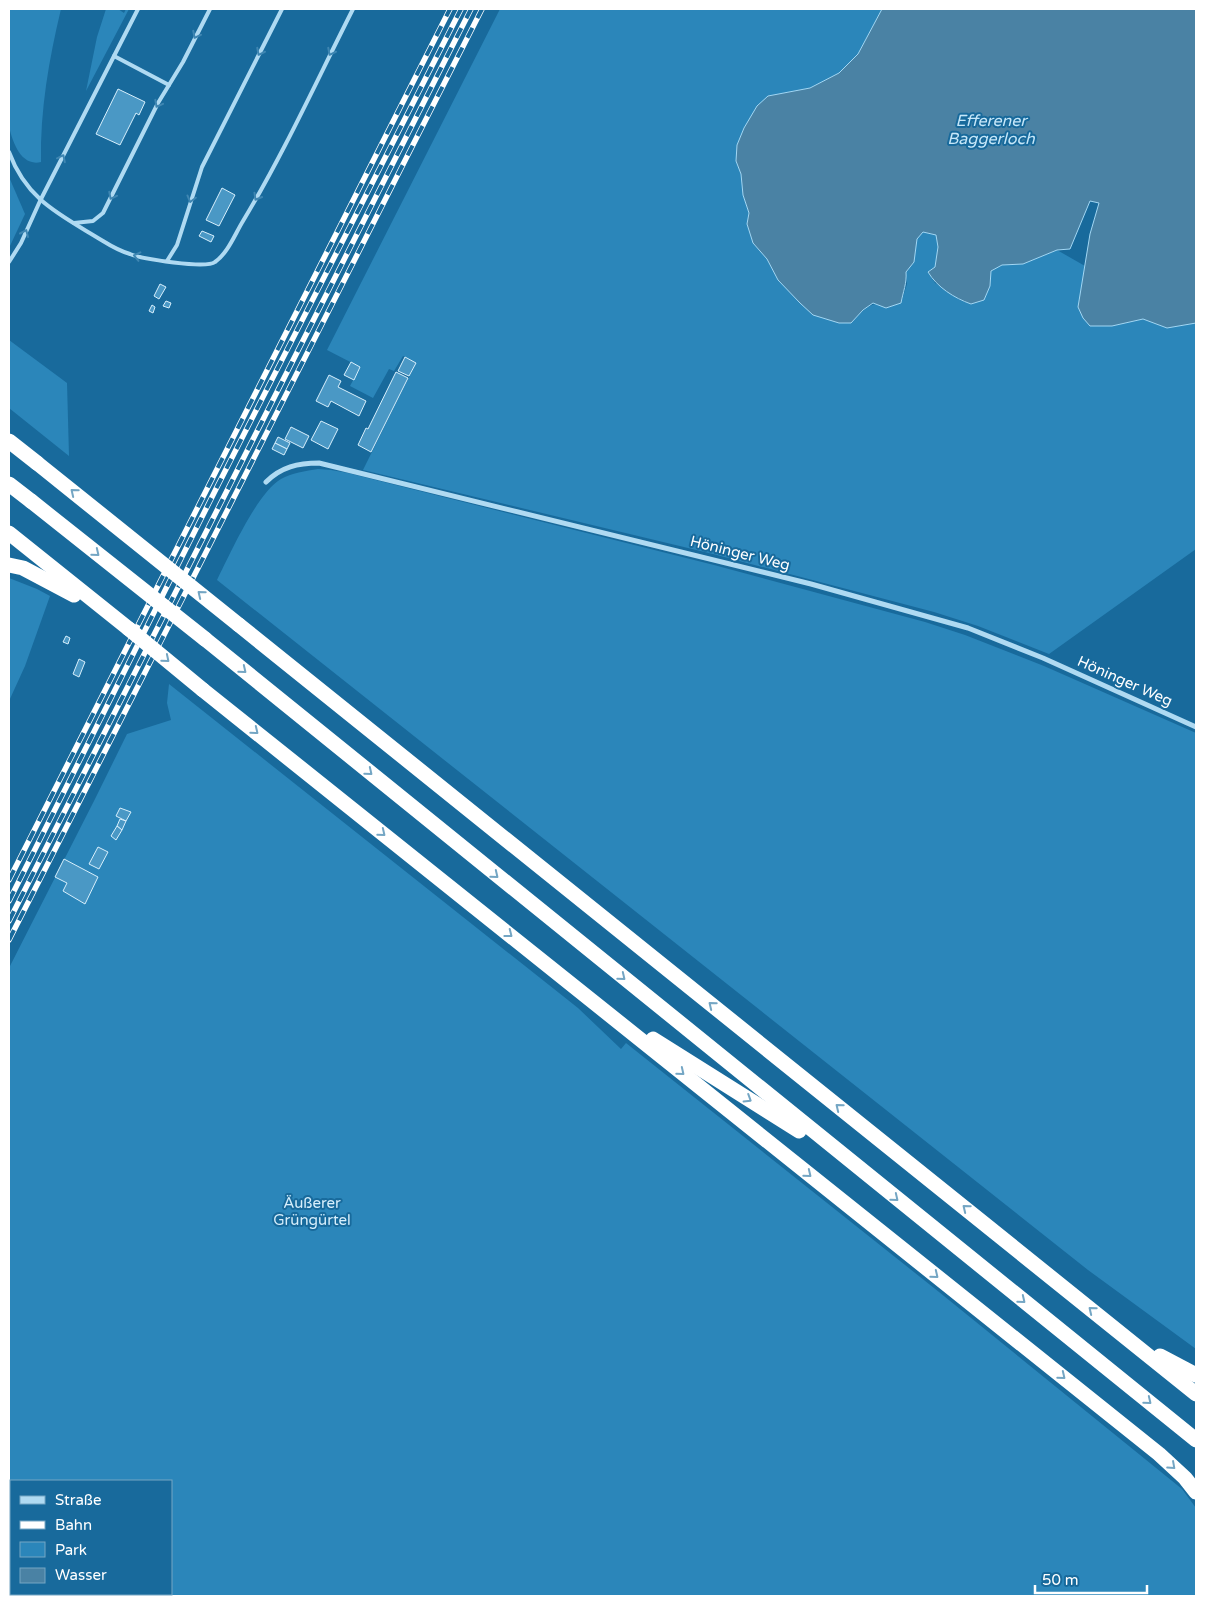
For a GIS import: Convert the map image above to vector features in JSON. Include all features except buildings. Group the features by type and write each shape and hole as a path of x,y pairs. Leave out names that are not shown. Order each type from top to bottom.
{"highway":[{"path":"9,441 1196,1394"},
{"path":"9,484 205,639 1196,1440"},
{"path":"9,533 1159,1454 1185,1478 1196,1492"},
{"path":"9,565 23,568 58,586 129,629"},
{"path":"589,998 857,1167"},
{"path":"1130,1340 1196,1375"}],"street":[{"name":"Höninger Weg","path":"266,482 278,472 294,465 306,463 327,465 811,584 968,628 1043,658 1196,727"}],"lane":[{"path":"9,262 21,243 40,201 138,9"},
{"path":"74,223 93,221 103,213 210,9"},
{"path":"167,261 180,238 202,167 282,9"},
{"path":"9,152 14,167 40,201 109,245 130,254 167,261 200,266 214,263 225,251 259,194 353,9"},
{"path":"114,56 169,85"}],"green space":[{"path":"9,9 61,9 46,85 42,123 41,162 34,163 23,157 12,139 9,126"},
{"path":"106,9 118,9 124,13 126,9 129,9 86,91 97,37"},
{"path":"500,9 882,9 858,54 839,73 810,88 768,96 736,161 741,174 743,195 749,213 747,224 753,243 767,259 778,280 851,323 863,311 873,305 901,303 907,284 906,272 914,262 917,239 923,232 936,235 938,247 935,267 928,272 935,283 960,300 971,304 984,299 990,286 991,271 1002,265 1023,264 1057,250 1085,266 1078,307 1112,326 1143,319 1167,328 1196,323 1196,549 1049,654 978,626 934,612 713,554 363,470 416,363 403,356 394,371 389,369 373,398 350,386 360,367 327,350"},
{"path":"9,177 25,214 9,248"},
{"path":"9,340 67,383 69,456 9,408"},
{"path":"318,469 348,473 714,565 925,622 965,635 1044,666 1196,733 1196,1349 1088,1270 217,580 245,525 272,486 289,475"},
{"path":"9,578 50,596 25,666 9,701"},
{"name":"Äußerer Grüngürtel","path":"169,684 578,1008 621,1049 626,1043 939,1292 1182,1489 1196,1508 1196,1596 9,1596 9,968 127,734 171,720 167,703"}],"water":[{"name":"Efferener Baggerloch","path":"882,9 1196,9 1196,323 1167,328 1143,319 1112,326 1090,326 1083,318 1078,307 1090,234 1099,203 1090,201 1070,249 1057,250 1023,264 1002,265 991,271 990,286 984,300 971,304 958,299 936,282 928,272 935,267 938,247 936,235 923,232 917,239 914,262 906,272 901,303 886,308 873,303 863,310 851,323 839,323 813,315 800,303 778,280 767,259 753,243 747,224 749,213 743,195 741,174 736,161 737,145 744,128 757,106 768,96 810,88 839,73 858,54"}],"railway":[{"path":"9,880 450,9"},
{"path":"9,901 218,485 461,9"},
{"path":"9,921 471,9"},
{"path":"9,940 482,9"}]}
